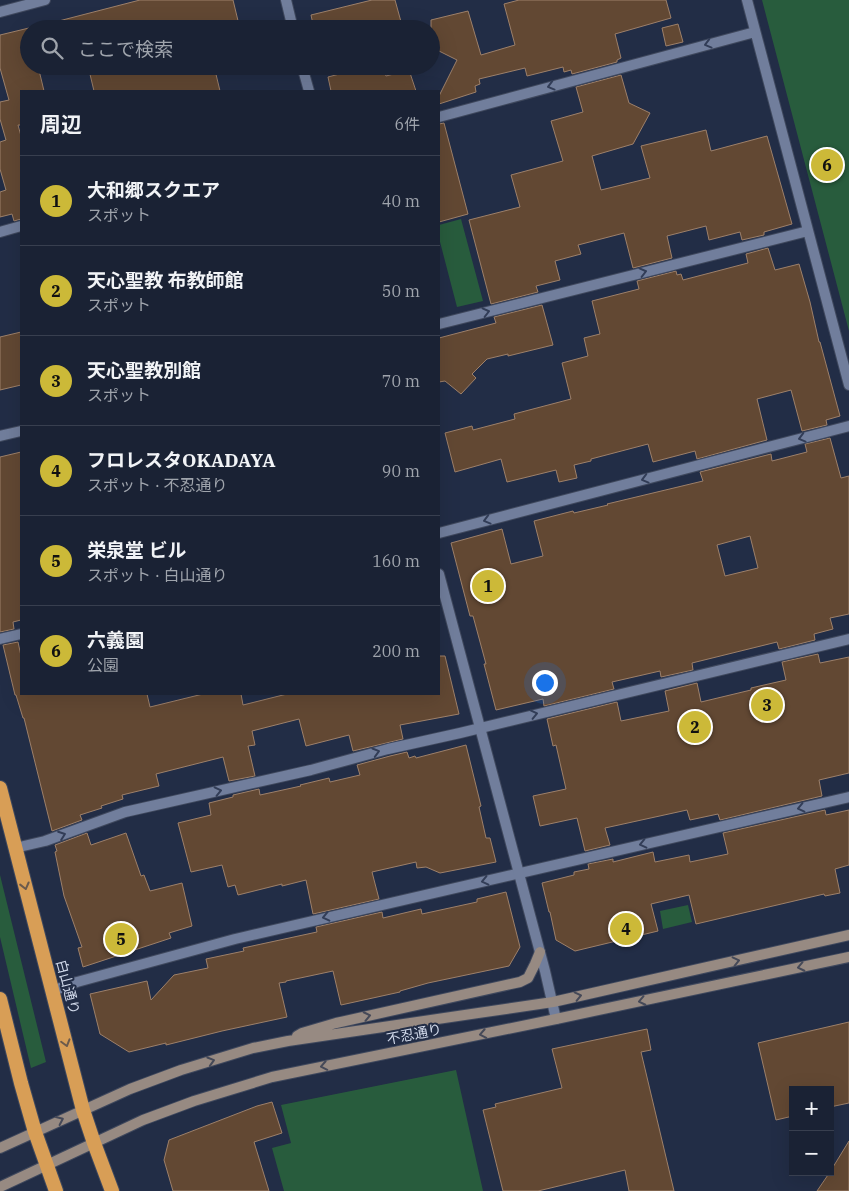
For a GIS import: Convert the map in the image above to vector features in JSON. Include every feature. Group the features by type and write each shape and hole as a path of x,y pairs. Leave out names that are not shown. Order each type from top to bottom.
{"highway":[{"name":"白山通り","path":"0,788 83,1110 112,1191"},
{"path":"0,999 35,1132 56,1191"}],"main road":[{"name":"不忍通り","path":"0,1148 130,1088 253,1048 288,1041 553,1002 849,935"},
{"path":"288,1041 302,1033 336,1023 520,982 528,978 540,952"},
{"name":"不忍通り","path":"0,1187 143,1120 186,1103 272,1077 849,957"}],"street":[{"path":"0,12 45,0"},
{"path":"286,0 291,20"},
{"path":"747,0 849,385"},
{"path":"440,117 755,32"},
{"path":"305,75 309,90"},
{"path":"0,232 20,226"},
{"path":"440,324 808,231"},
{"path":"440,532 849,426"},
{"path":"0,436 20,430"},
{"path":"440,578 540,952 556,1019"},
{"path":"0,639 20,634"},
{"path":"15,848 45,841 124,812 311,770 388,749 849,639"},
{"path":"52,991 77,982 235,939 849,797"}],"green space":[{"path":"762,0 849,0 849,331"},
{"path":"461,219 483,301 457,307 440,242 440,225"},
{"path":"0,875 46,1062 31,1068 0,937"},
{"path":"688,905 692,922 663,929 660,911"},
{"path":"456,1070 483,1191 284,1191 272,1148 291,1143 281,1105"}],"building":[{"path":"140,0 233,0 238,20 63,20"},
{"path":"372,0 395,0 401,20 312,20 311,15"},
{"path":"519,0 666,0 671,18 615,34 621,58 617,62 572,74 571,70 564,72 563,67 527,76 525,68 479,79 480,84 475,86 476,92 440,104 440,94 457,60 440,52 440,20 431,20 468,11 481,55 515,45 504,4"},
{"path":"678,24 683,42 666,46 662,28"},
{"path":"20,30 20,75 40,75 44,90 20,90 20,125 18,125 20,132 20,219 14,221 12,214 0,217 0,192 6,190 0,169 0,142 6,140 0,119 0,102 9,100 0,68 0,35"},
{"path":"90,75 216,75 220,90 94,90"},
{"path":"336,75 411,75 416,90 331,90 328,77"},
{"path":"621,75 629,103 650,113 633,144 592,156 601,190 650,178 641,146 706,130 711,151 767,136 792,224 764,232 764,235 742,240 740,232 709,240 706,226 667,236 672,258 633,268 624,233 578,245 581,254 555,261 560,280 536,286 538,292 491,304 469,220 520,207 511,175 563,161 551,121 583,112 576,87"},
{"path":"444,123 468,214 440,222 440,124"},
{"path":"768,248 775,270 799,264 840,416 826,420 827,425 802,431 791,390 757,399 767,440 697,459 695,451 653,462 648,444 574,465 577,478 559,482 556,470 507,482 501,459 455,472 445,433 472,426 473,430 515,419 514,414 571,399 562,363 588,356 584,338 600,334 592,301 639,289 637,281 676,271 677,275 681,274 683,280 748,263 746,254"},
{"path":"542,305 553,345 487,359 472,374 476,378 461,394 445,381 440,382 440,338 496,323 494,317"},
{"path":"20,332 20,385 0,390 0,337"},
{"path":"830,438 841,478 849,476 849,614 830,618 833,629 814,634 815,640 779,649 777,642 692,663 693,670 661,677 660,671 612,682 614,689 544,706 543,699 496,710 484,664 486,664 473,616 470,616 451,543 502,529 511,564 543,556 534,521 703,481 700,472 771,454 772,461 807,452 805,444","holes":["750,536 758,568 725,576 717,545"]},
{"path":"20,452 20,620 13,622 14,629 0,632 0,457"},
{"path":"18,642 20,651 20,695 147,695 150,707 199,695 241,695 243,705 283,695 440,695 440,656 445,656 459,714 400,725 403,739 353,751 349,735 306,746 299,719 252,731 255,745 248,746 255,776 229,781 223,757 156,774 159,786 122,795 123,799 80,815 82,820 52,831 24,718 15,695 3,645"},
{"path":"818,654 820,663 849,657 849,773 819,780 822,796 720,820 718,814 690,820 687,810 605,828 610,845 585,851 577,818 540,826 533,796 566,789 556,745 553,746 547,719 617,702 621,721 669,711 665,691 697,683 701,702 751,690 751,688 786,680 782,662"},
{"path":"466,745 481,806 479,807 486,838 490,838 496,862 440,873 426,867 417,868 416,862 372,872 379,899 313,914 306,880 238,895 235,885 228,887 222,865 191,872 178,823 211,815 209,803 259,789 260,795 329,778 330,782 360,775 357,765 407,752 409,758 415,756 416,758"},
{"path":"825,810 826,815 849,810 849,865 835,869 840,893 825,896 824,894 696,924 689,895 651,904 658,931 575,951 556,940 542,883 589,869 588,864 613,859 613,862 653,852 655,862 689,855 690,862 728,854 723,833"},
{"path":"87,833 91,845 126,833 141,876 144,875 150,891 182,883 192,926 169,933 171,938 83,967 78,948 82,947 64,896 55,845"},
{"path":"506,892 520,947 509,966 428,983 400,992 341,1005 333,971 279,983 287,1017 129,1052 100,1034 90,994 147,981 151,1000 174,975 208,968 206,959 244,951 243,948 317,932 316,927 382,912 383,918 421,909 422,914 477,902 477,899"},
{"path":"849,1022 849,1103 834,1106 834,1086 789,1086 789,1117 776,1120 758,1043"},
{"path":"647,1029 651,1050 641,1052 674,1191 629,1191 625,1170 538,1191 503,1191 483,1110 496,1107 495,1104 562,1088 552,1049"},
{"path":"272,1102 282,1133 254,1142 269,1191 173,1191 164,1160 169,1140"},
{"path":"849,1141 849,1191 817,1191 827,1176 834,1176 834,1165"}],"place":[{"name":"六義園","path":"827,165"},
{"name":"大和郷スクエア","path":"488,586"},
{"name":"天心聖教別館","path":"767,705"},
{"name":"天心聖教 布教師館","path":"695,727"},
{"name":"フロレスタOKADAYA","path":"626,929"},
{"name":"栄泉堂 ビル","path":"121,939"}]}
